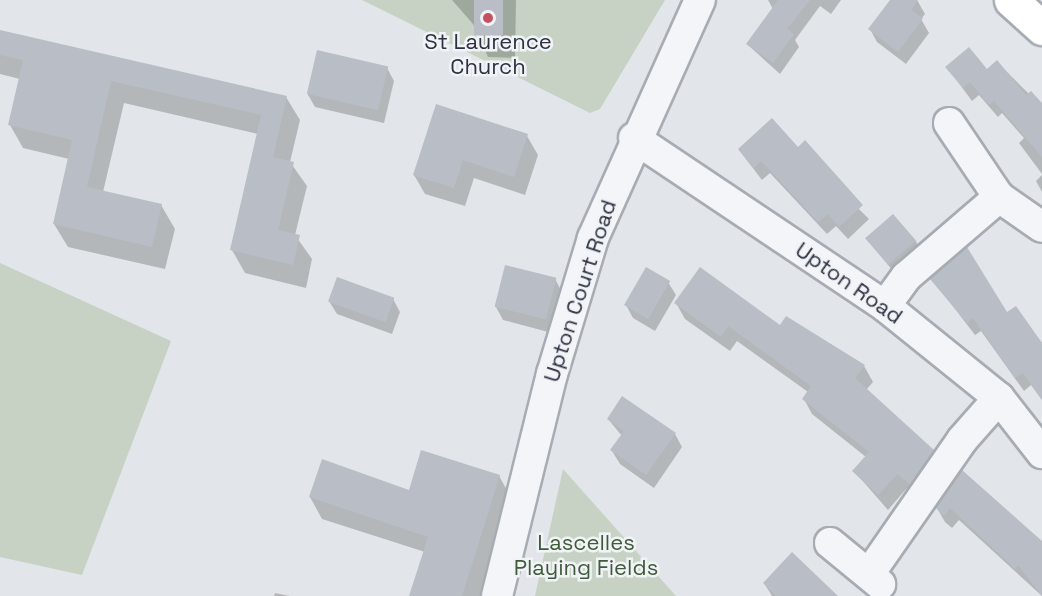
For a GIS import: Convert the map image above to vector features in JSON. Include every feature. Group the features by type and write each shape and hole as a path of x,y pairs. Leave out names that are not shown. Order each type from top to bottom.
{"main road":[{"path":"1011,0 1042,28"}],"street":[{"name":"Upton Court Road","path":"497,596 589,249 634,138 700,0"},
{"path":"950,123 999,197 1042,227"},
{"name":"Upton Road","path":"634,138 885,306 999,399 1042,453"},
{"path":"885,306 906,277 999,197"},
{"path":"830,543 875,579 962,440 999,399"}],"green space":[{"path":"362,0 665,0 600,109 590,113"},
{"path":"0,263 171,341 82,575 0,557"},
{"name":"Lascelles Playing Fields","path":"563,469 676,596 535,596"}],"building":[{"name":"St Laurence Church","path":"474,0 503,0 503,35 474,35"},
{"path":"778,0 810,0 787,29 794,34 773,63 746,44"},
{"path":"890,0 918,0 911,10 923,18 898,52 868,29"},
{"path":"0,30 287,96 273,157 294,162 278,230 300,235 293,265 230,250 261,115 111,81 87,187 162,204 152,247 53,224 72,140 8,125 23,60 0,55"},
{"path":"969,47 987,69 997,60 1026,95 1031,91 1042,103 1042,157 994,101 989,105 970,82 963,88 945,67"},
{"path":"317,50 388,66 378,110 307,94"},
{"path":"436,104 528,134 514,177 463,160 454,188 413,175"},
{"path":"772,118 798,147 805,140 863,205 839,227 828,214 818,222 761,161 754,168 738,149"},
{"path":"893,214 916,240 888,265 865,238"},
{"path":"967,247 1007,312 1016,306 1042,343 1042,400 1023,373 1015,378 973,318 967,323 930,279"},
{"path":"505,265 556,278 546,320 495,307"},
{"path":"646,267 670,281 648,319 624,305"},
{"path":"700,267 780,325 786,316 865,365 855,378 934,450 910,485 898,474 878,495 852,471 869,452 802,399 811,386 728,326 721,337 674,303"},
{"path":"337,277 394,298 385,322 328,301"},
{"path":"622,396 676,433 646,475 610,450 624,431 607,419"},
{"path":"421,450 500,475 462,596 409,596 428,537 309,497 322,459 409,490"},
{"path":"962,470 1042,541 1042,596 1018,565 1015,569 950,508 944,516 936,508"},
{"path":"792,552 838,596 776,596 763,583"}],"place":[{"name":"St Laurence Church","path":"488,18"}]}
